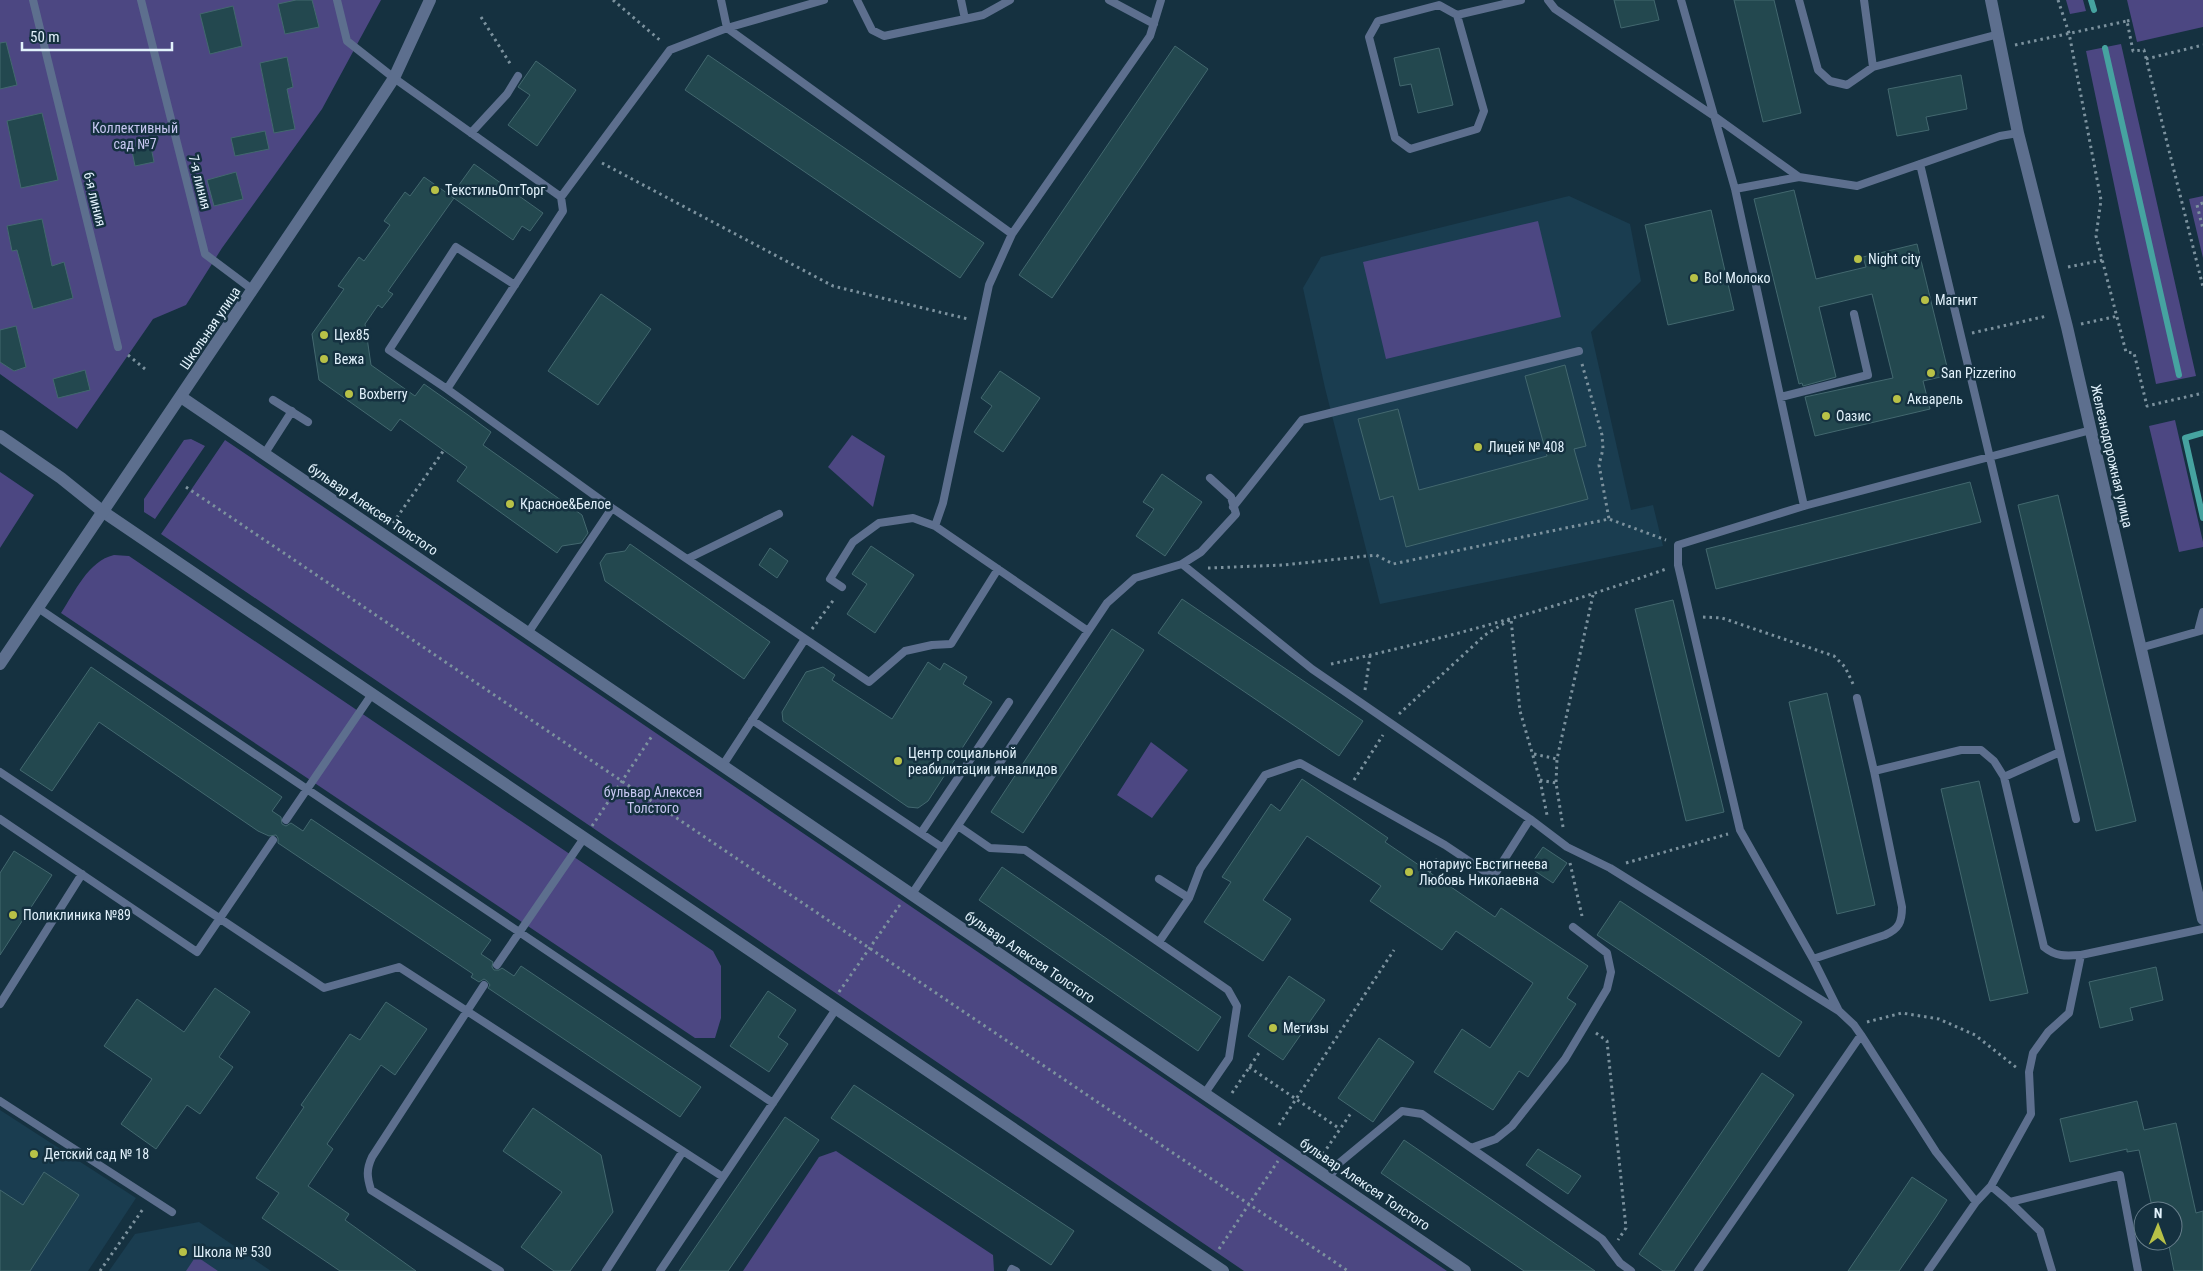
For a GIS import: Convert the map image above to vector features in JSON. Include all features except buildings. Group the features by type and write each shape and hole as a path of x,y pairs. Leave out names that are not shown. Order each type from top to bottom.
{"street":[{"name":"Школьная улица","path":"0,664 102,511 182,397 394,78 430,0"},
{"name":"Железнодорожная улица","path":"1991,0 2018,133 2067,327 2203,919"},
{"name":"бульвар Алексея Толстого","path":"182,397 1466,1271"},
{"path":"0,436 61,478 102,511 1223,1271"}],"lane":[{"name":"6-я линия","path":"32,0 118,346"},
{"name":"7-я линия","path":"141,0 205,254 253,290"},
{"path":"337,0 346,41 394,78 561,197"},
{"path":"721,0 728,28 1012,234"},
{"path":"447,390 563,211 561,197 670,50 728,28 824,0"},
{"path":"856,0 872,30 884,36 982,15 1010,0"},
{"path":"961,0 964,19"},
{"path":"1109,0 1154,24"},
{"path":"935,526 942,503 989,285 1012,234 1150,36 1161,0"},
{"path":"1457,15 1484,111 1477,129 1410,148 1395,138 1369,37 1378,21 1439,5 1457,15 1521,0"},
{"path":"1548,0 1555,9 1714,116 1799,177"},
{"path":"1681,0 1735,189 1804,506"},
{"path":"1799,0 1818,70 1830,81 1847,85 1873,67 1999,34"},
{"path":"1864,0 1873,67"},
{"path":"471,132 507,94 518,76"},
{"path":"1735,189 1799,177 1857,186 2000,136 2018,133"},
{"path":"1920,164 2076,819"},
{"path":"515,285 456,246 389,350 612,508 869,682 906,651 932,645 950,644 998,569"},
{"path":"1781,397 1868,375 1854,314"},
{"path":"1234,507 1302,420 1578,351"},
{"path":"274,400 308,422"},
{"path":"265,453 292,411"},
{"path":"1839,1011 1813,959 1740,830 1678,565 1678,545 1804,506 2091,430"},
{"path":"912,894 1107,603 1135,578 1185,567 1236,514 1231,497 1210,478"},
{"path":"528,632 612,508"},
{"path":"687,559 779,514"},
{"path":"842,587 830,580 853,542 879,523 913,518 935,526 1088,631"},
{"path":"1185,567 1312,669 1530,819 1567,847 1610,868 1839,1011 1854,1025 1936,1152 1976,1202"},
{"path":"38,608 773,1103"},
{"path":"2140,648 2201,630 2203,612"},
{"path":"723,765 805,639"},
{"path":"286,820 372,694"},
{"path":"1813,959 1885,935 1895,930 1902,920 1902,907 1857,698"},
{"path":"921,833 1009,702"},
{"path":"752,720 944,848"},
{"path":"1874,771 1961,750 1981,750 1994,761 2004,777 2044,946 2052,954 2061,956 2081,955 2203,929"},
{"path":"2004,777 2060,752"},
{"path":"1159,942 1189,898 1200,869 1265,775 1300,763 1445,845 1493,876 1530,819"},
{"path":"0,772 221,917 324,988 399,967 723,1177"},
{"path":"0,819 198,952 273,840"},
{"path":"958,826 990,848 1025,850 1228,990 1237,1006 1229,1058 1205,1093"},
{"path":"497,965 584,838"},
{"path":"0,1004 82,874"},
{"path":"1159,879 1189,898"},
{"path":"1471,1148 1496,1139 1512,1126 1565,1059 1607,990 1611,972 1607,953 1573,926"},
{"path":"1928,1271 1976,1202 1991,1186 2031,1114 2029,1072 2033,1053 2048,1032 2069,1013 2081,955"},
{"path":"484,985 372,1157 367,1168 367,1177 371,1190 500,1271"},
{"path":"660,1271 836,1009"},
{"path":"1698,1271 1861,1035"},
{"path":"0,1101 172,1212"},
{"path":"1329,1178 1338,1164 1402,1111 1422,1114 1602,1239 1620,1263 1631,1271"},
{"path":"606,1271 683,1151"},
{"path":"2010,1202 2120,1175 2138,1271"},
{"path":"1991,1186 2040,1231 2052,1271"},
{"path":"1011,1271 1012,1269 1016,1271"}],"path":[{"path":"613,0 670,50"},
{"path":"2058,0 2069,33 2102,200 2096,236 2126,352 2134,353 2147,406 2203,393"},
{"path":"481,17 518,76"},
{"path":"2002,47 2132,20"},
{"path":"2127,21 2133,51 2144,50 2203,287"},
{"path":"2146,58 2203,45"},
{"path":"590,157 833,286 981,322"},
{"path":"2203,204 2197,205 2203,229"},
{"path":"2068,267 2103,260"},
{"path":"1961,335 2047,316"},
{"path":"2081,324 2118,316"},
{"path":"118,346 145,369"},
{"path":"1578,351 1602,435 1603,448 1599,465 1609,519"},
{"path":"391,526 444,450"},
{"path":"186,487 1348,1271"},
{"path":"1185,567 1284,565 1376,556 1392,564 1609,519 1678,545"},
{"path":"1312,669 1370,656 1510,619 1593,595 1678,565"},
{"path":"805,639 842,587"},
{"path":"1586,937 1556,784 1557,759 1593,595"},
{"path":"1690,616 1722,618 1834,656 1845,666 1850,674 1857,698"},
{"path":"1349,789 1391,722 1485,636 1510,619"},
{"path":"1510,619 1520,712 1540,780 1550,834"},
{"path":"1363,703 1370,656"},
{"path":"584,838 661,723"},
{"path":"1533,754 1557,759"},
{"path":"1540,780 1556,784"},
{"path":"1610,868 1740,830"},
{"path":"838,994 899,906 906,911"},
{"path":"1279,1124 1394,950"},
{"path":"1854,1025 1902,1013 1939,1019 1975,1035 2017,1068 2029,1072"},
{"path":"1607,1041 1626,1228 1616,1242"},
{"path":"1232,1093 1261,1050"},
{"path":"1249,1067 1340,1129"},
{"path":"1323,1154 1351,1113"},
{"path":"1210,1262 1287,1149"},
{"path":"100,1271 149,1201"}],"shaded area":[{"name":"Лицей № 408","path":"1569,196 1630,224 1641,281 1591,332 1631,510 1653,505 1663,546 1380,604 1325,388 1303,288 1321,257"},
{"name":"Детский сад № 18","path":"0,1110 136,1198 88,1271 0,1271"},
{"name":"Школа № 530","path":"199,1222 271,1271 109,1271 135,1234"}],"green space":[{"name":"Коллективный сад №7","path":"0,0 381,0 322,109 222,248 186,305 153,319 77,429 0,374"},
{"path":"2066,0 2083,0 2086,11 2070,14"},
{"path":"2127,0 2203,0 2203,27 2137,42"},
{"path":"2121,44 2196,376 2156,384 2086,51"},
{"path":"2203,196 2203,258 2189,199"},
{"path":"1538,221 1561,317 1386,359 1363,262"},
{"path":"2175,420 2203,542 2203,547 2179,552 2149,426"},
{"path":"852,435 885,456 873,507 828,467"},
{"path":"191,439 205,446 155,519 144,512 144,499 184,440"},
{"name":"бульвар Алексея Толстого","path":"225,440 1447,1271 1244,1271 161,534"},
{"path":"0,472 34,495 0,548"},
{"path":"114,555 129,556 713,951 721,966 721,1018 715,1038 695,1038 61,613 89,570 105,558"},
{"path":"1151,742 1188,770 1152,818 1117,795"},
{"path":"836,1151 993,1255 994,1271 743,1271 819,1157"},
{"path":"196,1256 218,1271 186,1271"}],"waterway":[{"path":"2091,0 2094,10"},
{"path":"2105,48 2179,375"},
{"path":"2203,433 2185,438 2203,518"}],"place":[{"name":"ТекстильОптТорг","path":"435,190"},
{"name":"Night city","path":"1858,259"},
{"name":"Во! Молоко","path":"1694,278"},
{"name":"Магнит","path":"1925,300"},
{"name":"Цех85","path":"324,335"},
{"name":"Вежа","path":"324,359"},
{"name":"San Pizzerino","path":"1931,373"},
{"name":"Boxberry","path":"349,394"},
{"name":"Акварель","path":"1897,399"},
{"name":"Оазис","path":"1826,416"},
{"name":"Лицей № 408","path":"1478,447"},
{"name":"Красное&Белое","path":"510,504"},
{"name":"Центр социальной реабилитации инвалидов","path":"898,761"},
{"name":"нотариус Евстигнеева Любовь Николаевна","path":"1409,872"},
{"name":"Поликлиника №89","path":"13,915"},
{"name":"Метизы","path":"1273,1028"},
{"name":"Детский сад № 18","path":"34,1154"},
{"name":"Школа № 530","path":"183,1252"}]}
